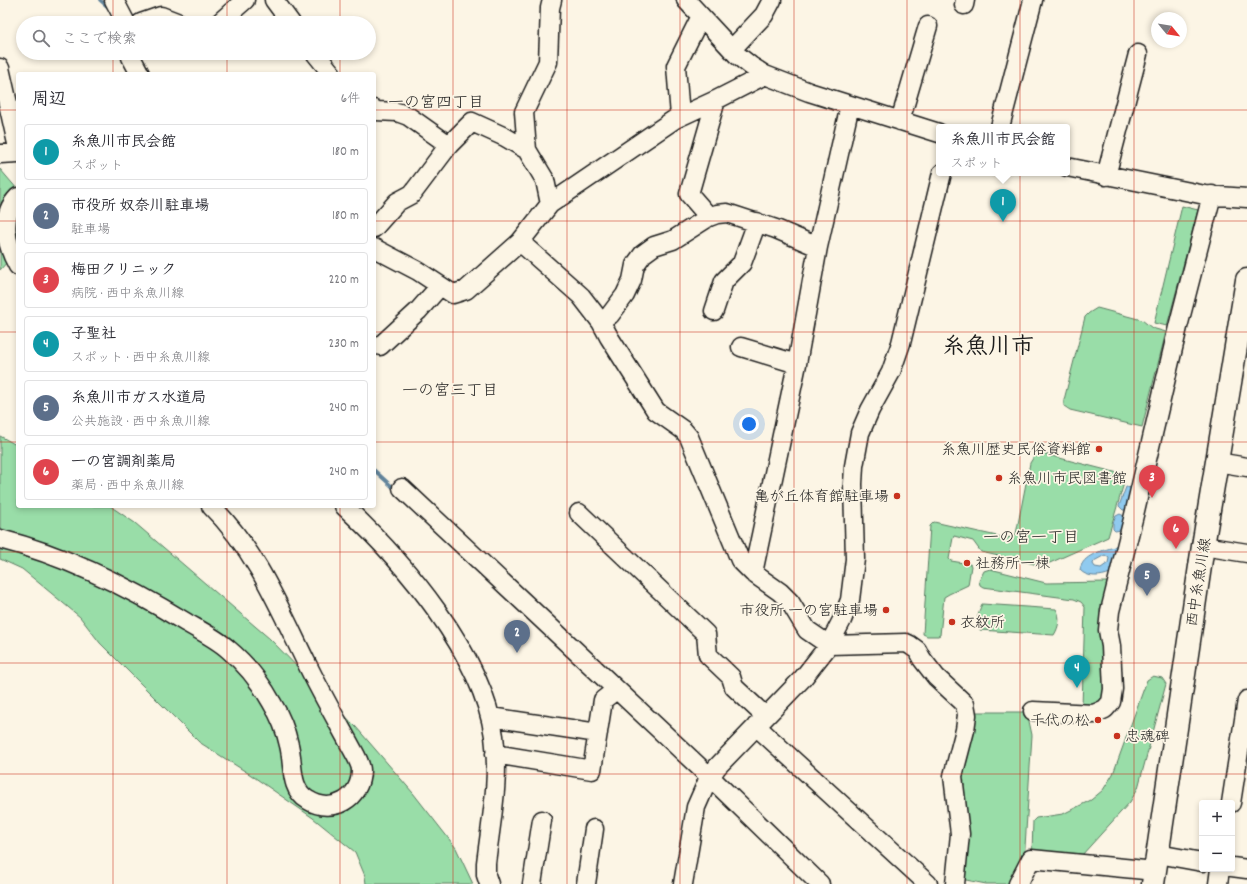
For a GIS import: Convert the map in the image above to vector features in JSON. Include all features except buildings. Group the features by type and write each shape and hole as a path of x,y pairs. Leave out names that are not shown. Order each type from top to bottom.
{"main road":[{"name":"西中糸魚川線","path":"1155,870 1203,546 1217,462 1242,343 1247,280"}],"street":[{"path":"114,0 122,16"},
{"path":"274,0 286,16"},
{"path":"550,204 545,180 527,150 524,112 548,62 550,8 552,0"},
{"path":"686,0 732,49 751,66 765,75 809,92 936,132"},
{"path":"732,49 764,15 772,0"},
{"path":"1001,124 1033,0"},
{"path":"226,16 240,2"},
{"path":"680,116 676,66 701,16"},
{"path":"900,121 928,26"},
{"path":"1106,176 1138,54"},
{"path":"133,60 139,72"},
{"path":"321,60 330,72"},
{"path":"0,68 16,139"},
{"path":"376,249 418,271 452,294 466,290 520,242 550,204 680,116 716,100 765,75"},
{"path":"709,217 689,194 716,100"},
{"path":"753,573 797,364 818,247 850,105"},
{"path":"376,111 397,112 408,116 449,145"},
{"path":"376,226 397,202 412,194 449,145 472,122 505,137 527,150"},
{"path":"0,154 16,153"},
{"path":"1070,168 1106,176 1212,195 1247,198"},
{"path":"683,884 696,807 710,777 717,767 803,678 829,645 842,620 850,600 856,547 853,484 854,466 860,433 870,410 891,372 901,343 941,176"},
{"path":"1033,711 1094,714 1105,709 1111,702 1113,689 1111,646 1108,630 1110,611 1178,327 1212,195"},
{"path":"16,198 12,200 4,209 0,230 4,241 16,262"},
{"path":"601,322 610,314 626,294 632,280 635,265 643,254 654,246 673,240 709,217 727,213 776,229 818,247"},
{"path":"714,310 724,281 742,264 757,222"},
{"path":"520,242 581,296 601,322 656,411 683,430 689,437 740,560 753,573 780,592 790,602 807,630 829,645 910,644 917,650 936,677 965,704 967,715 965,730 953,776 960,834 955,884"},
{"path":"380,346 418,311 440,286"},
{"path":"741,347 797,364"},
{"path":"1217,462 1247,467"},
{"path":"402,488 710,777 820,884"},
{"path":"0,539 35,549 91,571 142,596 227,648 250,671 273,704 289,745 294,782 298,792 307,800 319,806 331,806 342,802 353,794 359,784 361,769 356,756 315,679 270,588 245,546 213,508"},
{"path":"346,508 398,561 414,580 449,629 467,658 478,682 490,717 494,736 495,754 496,783 486,863 486,875 489,884"},
{"path":"579,513 706,634 708,655 731,678 734,687 761,721 928,884"},
{"path":"1203,546 1247,553"},
{"path":"495,754 592,770 603,700 616,690"},
{"path":"1231,800 1247,700"},
{"path":"490,717 598,733"},
{"path":"532,884 542,820"},
{"path":"586,884 594,829"},
{"path":"1018,884 1031,859 1155,870 1199,863"},
{"path":"1235,867 1247,869"},
{"path":"1218,884 1220,872"}],"green space":[{"path":"0,169 16,188 16,252 0,270"},
{"path":"1182,206 1198,210 1167,326 1154,323"},
{"path":"1097,308 1142,320 1152,328 1166,332 1142,427 1070,410 1064,406 1064,400 1085,317"},
{"path":"0,436 16,445 16,508 113,508 135,523 270,639 356,727 413,793 456,848 473,884 366,884 365,876 355,852 313,818 251,775 199,742 100,643 80,617 22,569 0,559"},
{"path":"1040,453 1118,473 1124,483 1108,537 1043,566 981,552 973,541 954,536 949,559 951,561 970,564 968,585 944,597 940,635 927,636 923,634 930,526 934,522 1006,538 1012,537 1016,534 1030,463 1035,455"},
{"path":"990,569 1046,583 1107,582 1110,584 1108,697 1095,709 1082,707 1085,607 1081,602 1074,599 983,587 980,585 979,581 984,571"},
{"path":"982,604 1056,609 1059,619 1057,629 1054,635 980,630 978,627 978,617"},
{"path":"1153,676 1162,678 1166,684 1138,788 1130,802 1081,856 1032,852 1033,821 1036,818 1063,814 1091,800 1103,790 1113,774 1147,680"},
{"path":"977,712 1027,712 1032,735 1024,863 1011,884 986,884 961,879 959,776 974,716"}],"water":[{"path":"1126,487 1134,488 1129,510 1123,510 1119,506"},
{"path":"1120,514 1126,517 1121,530 1115,531 1113,529 1113,523 1116,516"},
{"path":"1118,544 1110,573 1090,576 1080,570 1084,561 1088,557","holes":["1105,555 1109,558 1108,563 1101,568 1095,567 1093,564 1094,561"]}],"waterway":[{"path":"100,0 110,9"},
{"path":"376,472 397,491"}],"place":[{"name":"糸魚川市民会館","path":"1003,222"},
{"name":"糸魚川歴史民俗資料館","path":"1099,449"},
{"name":"糸魚川市民図書館","path":"999,478"},
{"name":"亀が丘体育館駐車場","path":"897,496"},
{"name":"梅田クリニック","path":"1152,498"},
{"name":"一の宮調剤薬局","path":"1176,549"},
{"name":"社務所一棟","path":"967,563"},
{"name":"糸魚川市ガス水道局","path":"1147,596"},
{"name":"市役所 一の宮駐車場","path":"886,610"},
{"name":"衣紋所","path":"952,622"},
{"name":"市役所 奴奈川駐車場","path":"517,653"},
{"name":"子聖社","path":"1077,688"},
{"name":"千代の松","path":"1098,720"},
{"name":"忠魂碑","path":"1117,736"}],"district":[{"name":"一の宮四丁目","path":"436,101"},
{"name":"糸魚川市","path":"988,345"},
{"name":"一の宮三丁目","path":"450,389"},
{"name":"一の宮一丁目","path":"1031,536"}]}
